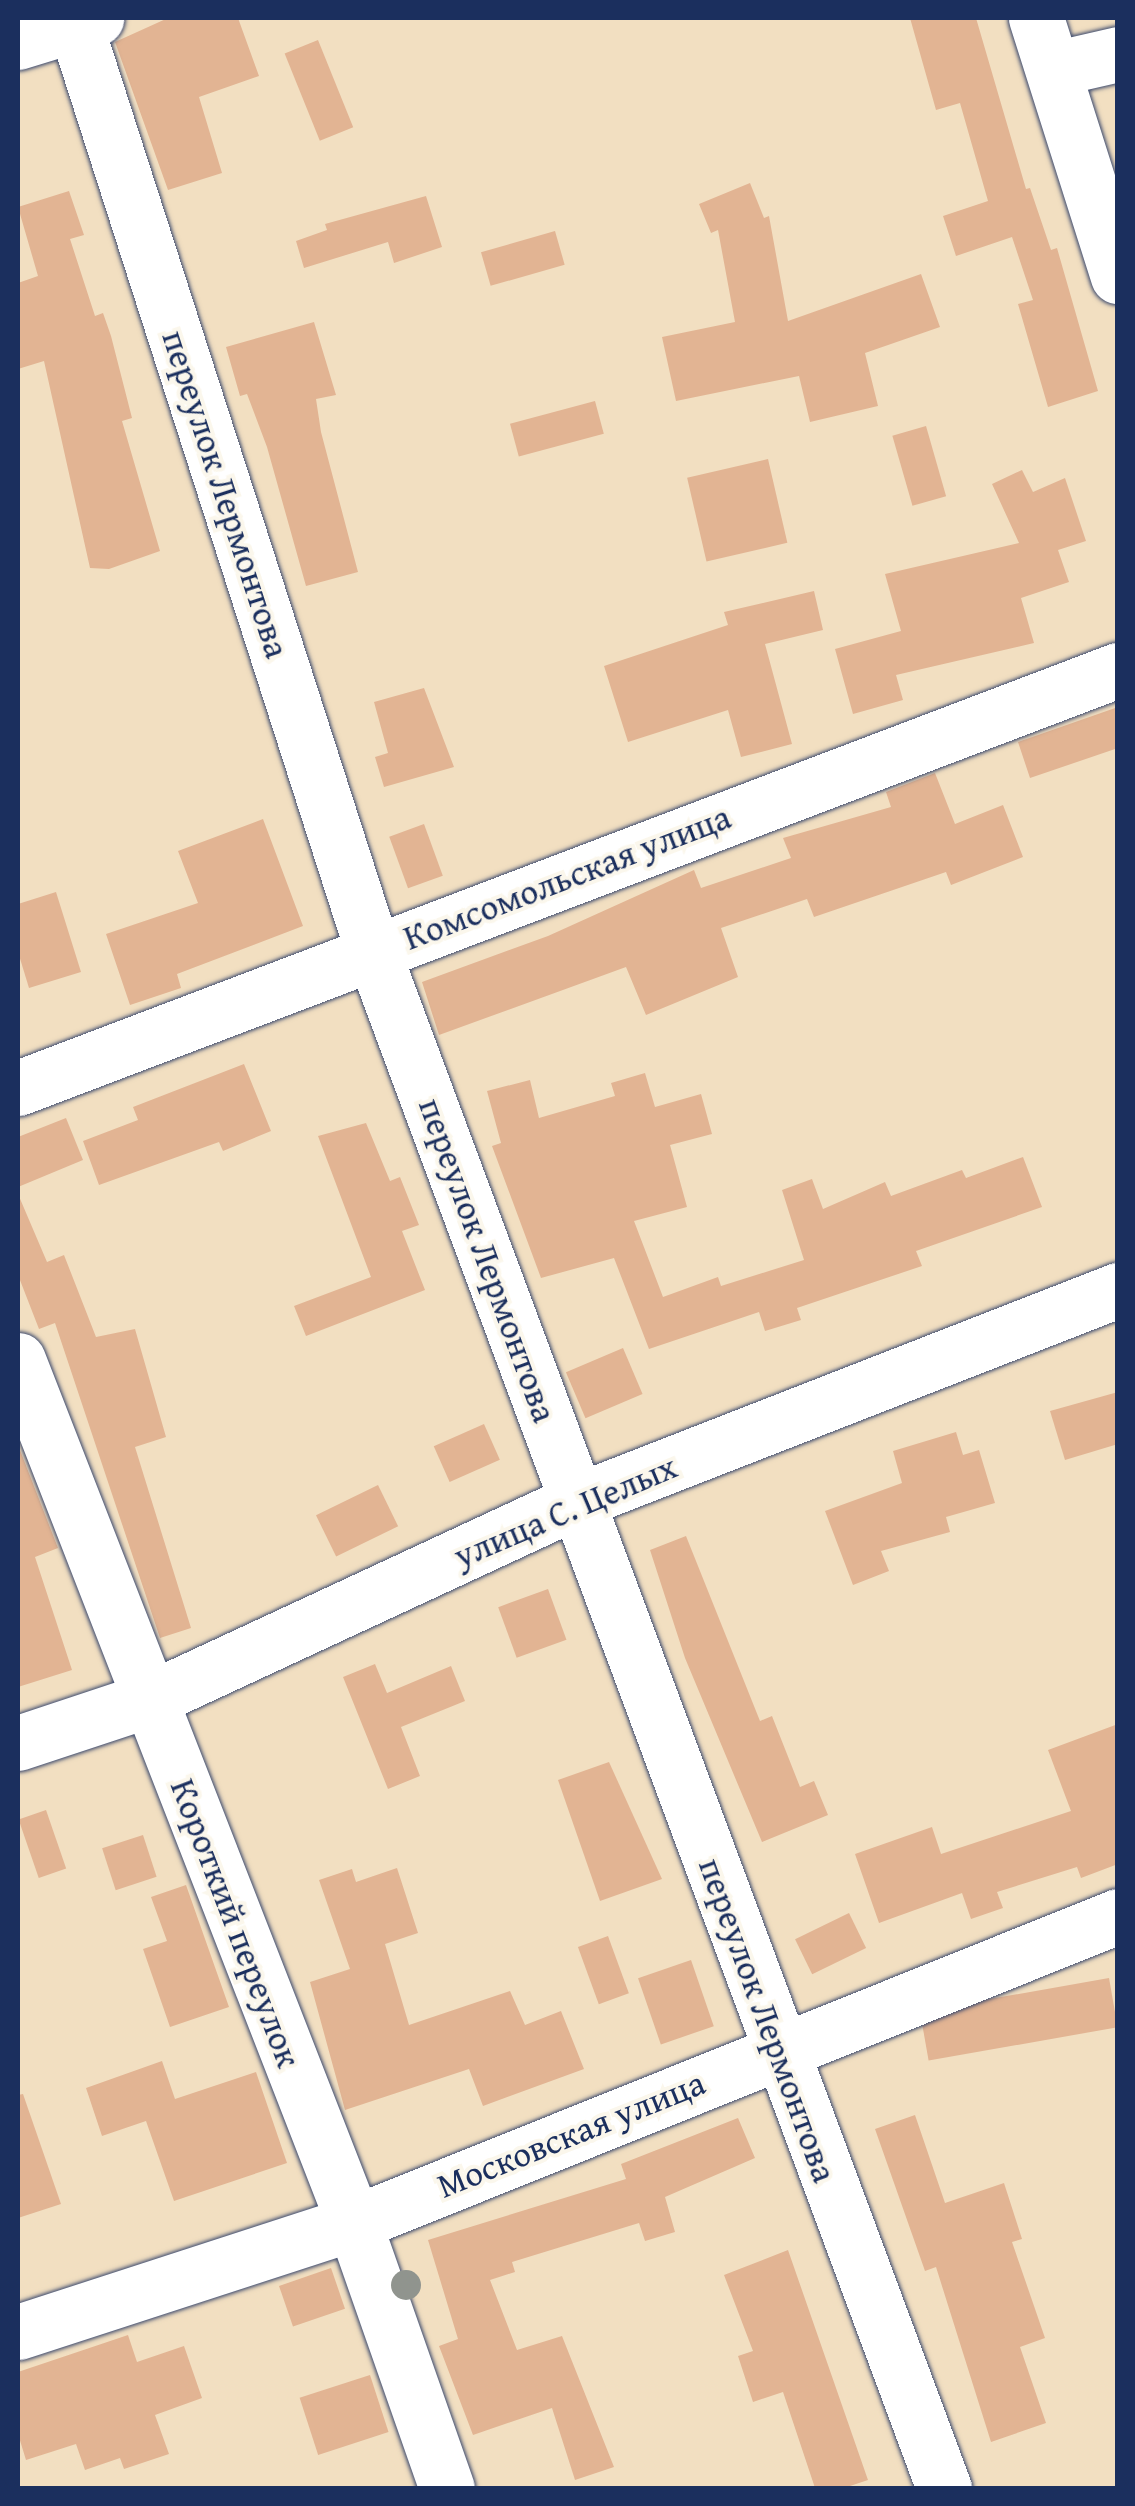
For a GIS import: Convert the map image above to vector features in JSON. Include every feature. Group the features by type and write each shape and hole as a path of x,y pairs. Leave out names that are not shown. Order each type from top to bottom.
{"street":[{"path":"1036,18 1118,276"},
{"path":"18,42 82,21"},
{"name":"переулок Лермонтова","path":"82,21 373,952 944,2488"},
{"path":"1054,69 1118,54"},
{"name":"Комсомольская улица","path":"18,1088 1118,670"},
{"name":"улица С. Целых","path":"18,1743 148,1700 577,1501 1118,1290"},
{"name":"Короткий переулок","path":"18,1360 354,2224 447,2488"},
{"name":"Московская улица","path":"18,2332 354,2224 1118,1916"}],"building":[{"path":"168,18 238,18 259,76 199,97 222,173 168,190 115,42"},
{"path":"910,18 976,18 1026,189 1030,188 1051,250 1057,248 1098,391 1048,407 1018,304 1033,300 1012,237 956,256 943,216 988,201 960,103 936,110"},
{"path":"318,40 353,127 320,141 285,53"},
{"path":"750,183 764,218 769,216 788,321 921,274 940,327 865,353 878,406 810,422 799,376 676,401 662,337 735,322 718,230 711,233 699,204"},
{"path":"69,191 84,235 70,239 95,316 103,313 111,336 132,418 122,421 160,551 109,569 90,568 44,361 18,369 18,283 38,276 18,207"},
{"path":"426,196 442,247 394,263 388,242 304,268 296,241 327,230 325,224"},
{"path":"555,231 565,265 491,286 481,252"},
{"path":"314,322 336,395 316,399 321,432 358,572 306,586 267,447 247,394 240,396 226,347"},
{"path":"595,401 604,434 519,457 510,424"},
{"path":"926,426 946,496 912,506 892,436"},
{"path":"768,459 787,543 706,561 687,478"},
{"path":"1022,470 1033,492 1065,478 1086,541 1058,550 1069,582 1021,598 1034,643 896,675 903,700 853,714 835,649 901,631 885,574 1019,543 992,484"},
{"path":"814,591 823,630 765,644 792,744 741,757 728,710 628,742 604,666 728,625 724,612"},
{"path":"424,688 454,767 384,787 375,757 388,753 374,702"},
{"path":"1118,707 1118,748 1030,778 1018,742"},
{"path":"935,773 955,824 1003,805 1023,857 951,885 946,872 814,917 807,899 721,928 738,977 646,1015 626,967 439,1035 422,982 548,936 694,870 701,888 791,858 783,838 891,807 886,792"},
{"path":"263,819 303,926 177,974 181,988 130,1005 106,934 198,903 178,851"},
{"path":"424,824 443,876 408,888 389,837"},
{"path":"56,892 81,972 29,988 18,952 18,904"},
{"path":"244,1064 271,1131 223,1151 219,1142 99,1185 83,1141 138,1120 133,1107"},
{"path":"645,1073 655,1107 701,1094 712,1134 670,1145 687,1207 634,1221 663,1297 718,1277 721,1286 804,1260 782,1190 812,1179 823,1209 885,1182 891,1196 962,1170 966,1178 1023,1157 1042,1207 916,1251 922,1266 797,1308 801,1320 765,1331 759,1312 649,1349 614,1258 541,1278 492,1146 501,1143 487,1091 530,1080 539,1118 615,1096 611,1083"},
{"path":"66,1118 83,1160 18,1187 18,1137"},
{"path":"366,1123 390,1181 400,1177 419,1225 402,1231 425,1290 306,1336 294,1306 371,1277 318,1136"},
{"path":"18,1194 47,1262 64,1255 96,1337 135,1329 166,1437 135,1447 191,1628 160,1638 55,1323 39,1329 18,1275"},
{"path":"623,1348 643,1394 585,1418 566,1372"},
{"path":"1118,1392 1118,1444 1065,1460 1050,1411"},
{"path":"484,1424 500,1460 450,1482 434,1446"},
{"path":"956,1432 963,1455 979,1450 995,1503 946,1517 950,1532 881,1551 889,1571 853,1585 825,1511 902,1483 893,1451"},
{"path":"18,1445 58,1548 35,1557 72,1670 18,1687"},
{"path":"378,1485 398,1526 336,1557 316,1515"},
{"path":"686,1536 760,1721 772,1716 800,1787 814,1781 828,1815 762,1842 685,1658 650,1550"},
{"path":"548,1589 566,1640 517,1658 498,1607"},
{"path":"375,1664 387,1693 451,1666 465,1701 401,1727 420,1776 388,1789 343,1677"},
{"path":"1118,1724 1118,1864 1081,1878 1077,1867 997,1892 1003,1908 971,1919 962,1893 879,1923 855,1854 932,1827 941,1854 1071,1811 1048,1750"},
{"path":"609,1762 662,1879 600,1901 558,1780"},
{"path":"46,1810 66,1869 39,1878 19,1819"},
{"path":"143,1835 157,1877 116,1890 102,1848"},
{"path":"397,1868 418,1933 385,1944 409,2025 510,1991 525,2025 561,2011 584,2069 483,2106 469,2069 345,2110 310,1982 350,1969 319,1880 352,1869 356,1882"},
{"path":"186,1885 229,2007 170,2027 143,1949 167,1941 151,1897"},
{"path":"849,1913 866,1948 812,1974 795,1939"},
{"path":"608,1936 629,1993 599,2004 578,1947"},
{"path":"691,1960 714,2026 661,2044 638,1978"},
{"path":"1109,1978 1118,2027 929,2061 920,2011"},
{"path":"162,2061 175,2099 256,2072 287,2163 174,2201 146,2121 102,2136 86,2088"},
{"path":"23,2094 61,2204 18,2218 18,2095"},
{"path":"915,2115 945,2203 1004,2183 1022,2239 1012,2242 1045,2338 1020,2347 1046,2423 991,2442 936,2267 925,2271 875,2129"},
{"path":"738,2118 755,2158 665,2197 675,2232 645,2241 639,2223 512,2262 515,2272 490,2280 517,2350 562,2336 614,2467 575,2480 552,2408 473,2435 439,2346 458,2339 428,2240 626,2179 621,2164"},
{"path":"788,2250 868,2480 844,2488 815,2488 783,2392 753,2402 738,2356 753,2351 724,2275"},
{"path":"331,2268 345,2309 293,2327 279,2286"},
{"path":"128,2335 137,2362 184,2346 202,2398 155,2415 169,2454 124,2469 120,2458 85,2470 76,2444 26,2460 18,2434 18,2372"},
{"path":"370,2375 389,2432 318,2455 300,2398"}]}
